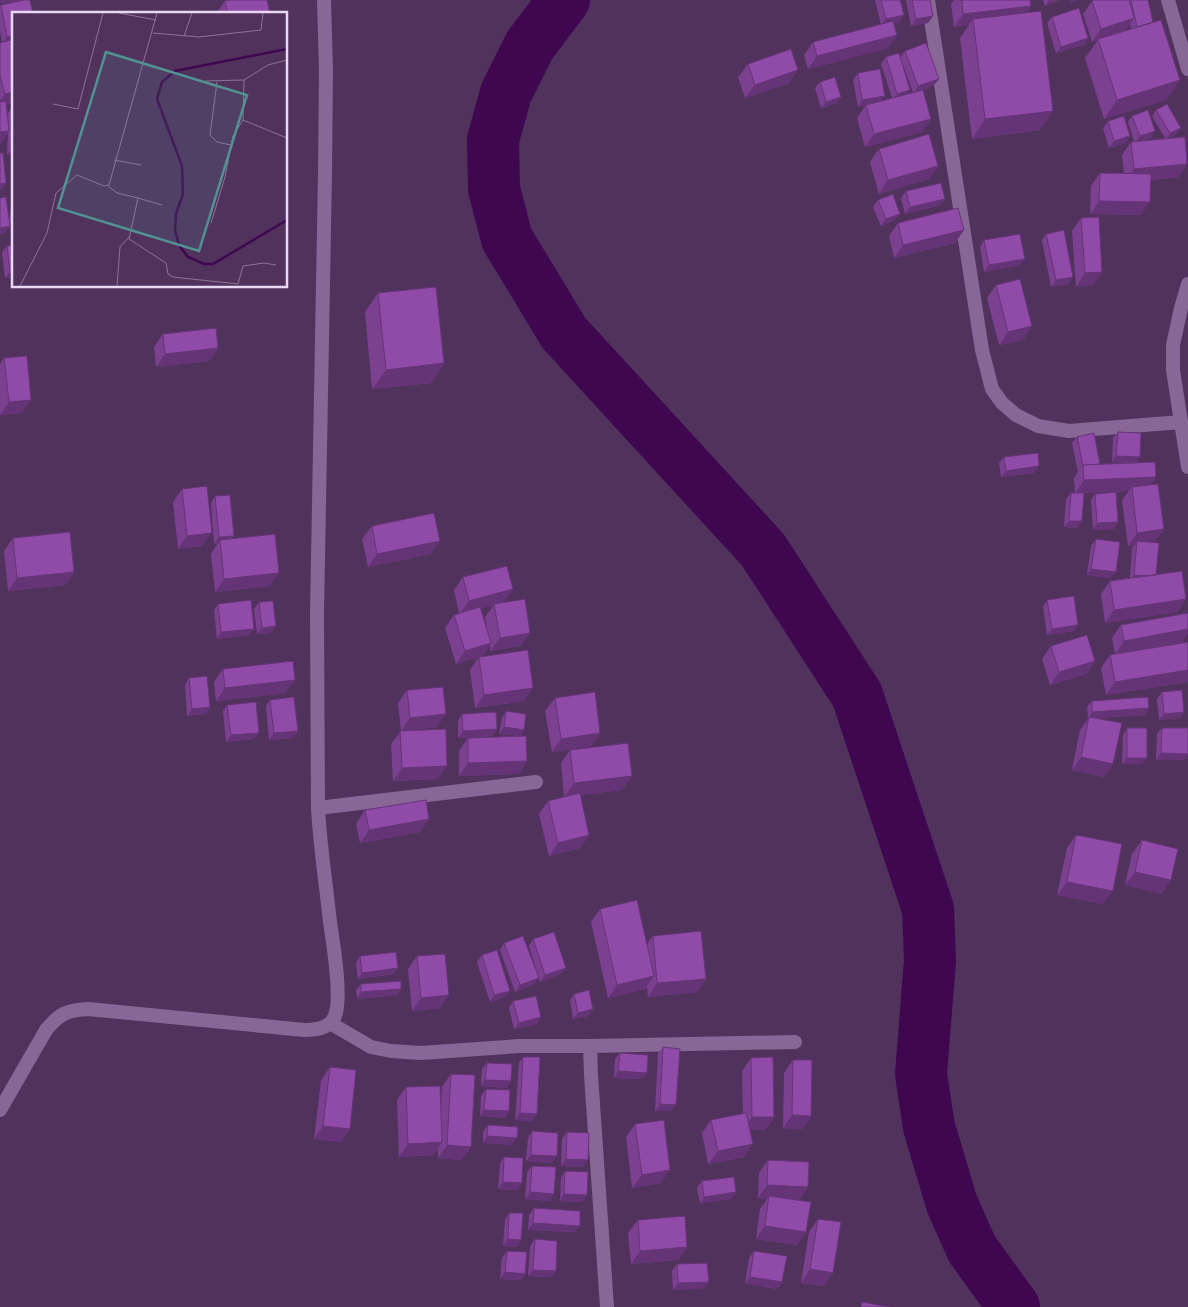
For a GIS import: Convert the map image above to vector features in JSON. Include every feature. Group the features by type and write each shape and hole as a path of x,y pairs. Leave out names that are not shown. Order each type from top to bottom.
{"street":[{"path":"0,1110 46,1030 55,1020 70,1010 88,1009 314,1030 330,1023 338,1009 318,808 317,614 326,70 324,0"},
{"path":"928,0 982,350 992,389 1002,403 1016,415 1038,426 1069,431 1181,422"},
{"path":"1168,0 1188,68"},
{"path":"1188,284 1173,344 1173,370 1188,467"},
{"path":"318,808 536,782"},
{"path":"330,1023 371,1047 391,1051 421,1053 519,1046 795,1042"},
{"path":"590,1046 607,1307"}],"building":[{"path":"30,0 33,12 12,12 12,36 7,37 1,5"},
{"path":"267,0 270,12 228,12 225,1"},
{"path":"881,0 900,0 904,15 886,19"},
{"path":"912,0 930,0 933,16 916,19"},
{"path":"962,0 1030,0 1031,6 963,14"},
{"path":"1129,0 1134,18 1101,29 1092,1"},
{"path":"1131,0 1148,0 1153,22 1137,27"},
{"path":"1079,8 1088,38 1061,47 1052,17"},
{"path":"1041,11 1053,111 985,119 973,19"},
{"path":"1161,20 1180,80 1117,100 1098,39"},
{"path":"893,21 897,35 817,56 813,42"},
{"path":"12,40 12,92 5,94 0,75 0,43"},
{"path":"926,43 939,79 918,86 905,51"},
{"path":"791,49 798,70 755,85 748,64"},
{"path":"899,53 910,90 897,94 886,57"},
{"path":"880,69 885,96 862,100 858,73"},
{"path":"835,77 841,97 826,102 820,82"},
{"path":"923,90 931,119 874,134 866,105"},
{"path":"6,101 9,131 0,132 0,102"},
{"path":"1167,104 1181,128 1170,133 1156,110"},
{"path":"1148,110 1155,131 1140,136 1132,116"},
{"path":"1124,116 1130,136 1114,141 1108,121"},
{"path":"929,134 938,166 888,180 879,149"},
{"path":"1185,137 1187,164 1134,169 1131,142"},
{"path":"0,153 3,153 6,183 0,184"},
{"path":"1100,173 1151,174 1150,202 1099,201"},
{"path":"941,183 945,199 910,207 906,191"},
{"path":"893,194 900,214 886,219 878,200"},
{"path":"6,197 10,226 0,228 0,198"},
{"path":"958,208 964,230 903,245 898,223"},
{"path":"1099,217 1102,272 1085,273 1081,218"},
{"path":"1064,230 1073,277 1056,280 1046,234"},
{"path":"1020,234 1025,259 989,265 984,240"},
{"path":"12,245 12,272 10,272 7,246"},
{"path":"1020,279 1032,326 1008,332 996,285"},
{"path":"436,287 444,363 386,370 378,293"},
{"path":"216,328 218,348 165,354 163,334"},
{"path":"27,356 31,400 9,402 4,358"},
{"path":"1118,432 1141,433 1140,457 1116,456"},
{"path":"1094,433 1100,464 1083,466 1077,437"},
{"path":"1038,453 1039,466 1006,471 1004,457"},
{"path":"1155,462 1156,477 1084,480 1083,465"},
{"path":"1158,484 1164,529 1137,533 1132,487"},
{"path":"207,486 212,533 187,536 182,489"},
{"path":"1116,492 1118,522 1097,523 1095,494"},
{"path":"1071,493 1084,493 1082,521 1069,521"},
{"path":"230,495 234,536 219,537 215,496"},
{"path":"434,513 440,541 377,554 372,526"},
{"path":"70,532 74,572 17,578 13,538"},
{"path":"275,534 279,573 224,579 220,540"},
{"path":"1096,539 1120,542 1116,572 1091,569"},
{"path":"1137,541 1159,543 1156,575 1134,575"},
{"path":"507,566 513,589 469,601 463,577"},
{"path":"1182,571 1186,599 1114,610 1110,581"},
{"path":"1074,596 1078,625 1052,629 1047,600"},
{"path":"525,599 530,633 500,638 494,604"},
{"path":"251,600 254,629 221,632 218,604"},
{"path":"273,601 276,626 262,628 259,602"},
{"path":"480,607 491,643 465,651 454,615"},
{"path":"1188,613 1188,629 1124,641 1121,625"},
{"path":"1087,635 1095,661 1059,672 1051,646"},
{"path":"1188,642 1188,670 1115,682 1110,655"},
{"path":"528,650 533,688 484,695 479,657"},
{"path":"293,661 295,680 225,688 223,669"},
{"path":"207,676 210,707 192,709 189,678"},
{"path":"443,687 446,714 410,718 407,690"},
{"path":"1182,690 1184,712 1164,714 1162,692"},
{"path":"595,692 600,733 561,739 555,698"},
{"path":"294,697 298,731 274,733 270,700"},
{"path":"1148,697 1149,708 1092,712 1092,701"},
{"path":"256,702 259,733 231,735 227,705"},
{"path":"506,711 526,714 524,730 504,727"},
{"path":"496,712 497,729 463,731 462,714"},
{"path":"1089,717 1122,723 1113,764 1081,757"},
{"path":"1127,728 1147,728 1147,758 1127,758"},
{"path":"1162,728 1188,728 1188,754 1161,753"},
{"path":"446,729 447,766 402,768 400,731"},
{"path":"526,736 527,761 468,763 468,738"},
{"path":"628,743 632,776 574,783 570,750"},
{"path":"580,793 589,835 558,843 548,801"},
{"path":"426,800 429,819 369,830 365,810"},
{"path":"1076,835 1122,844 1113,891 1067,882"},
{"path":"1142,840 1178,849 1171,880 1135,872"},
{"path":"637,900 654,976 617,985 600,909"},
{"path":"701,931 706,979 657,983 653,936"},
{"path":"554,932 566,968 545,975 533,939"},
{"path":"523,936 539,978 520,985 504,943"},
{"path":"497,950 510,991 494,995 482,955"},
{"path":"396,952 398,968 362,973 360,956"},
{"path":"445,954 449,995 421,998 417,956"},
{"path":"401,981 401,989 361,992 361,984"},
{"path":"589,990 593,1009 578,1013 574,994"},
{"path":"536,996 541,1017 519,1023 513,1001"},
{"path":"663,1047 680,1049 676,1105 660,1104"},
{"path":"620,1053 648,1055 647,1073 618,1071"},
{"path":"523,1057 540,1057 537,1114 520,1113"},
{"path":"773,1057 774,1117 752,1117 751,1058"},
{"path":"793,1060 812,1060 811,1116 792,1115"},
{"path":"487,1063 512,1064 511,1081 485,1080"},
{"path":"330,1067 356,1070 350,1129 323,1126"},
{"path":"451,1074 475,1075 471,1147 447,1145"},
{"path":"440,1086 442,1142 408,1144 406,1087"},
{"path":"486,1089 510,1090 509,1111 484,1110"},
{"path":"746,1113 753,1144 718,1151 711,1120"},
{"path":"664,1120 670,1170 642,1175 635,1124"},
{"path":"488,1125 518,1127 517,1138 487,1136"},
{"path":"532,1131 558,1133 557,1156 531,1155"},
{"path":"567,1132 589,1133 588,1160 566,1159"},
{"path":"504,1157 523,1158 522,1183 503,1182"},
{"path":"768,1160 809,1162 808,1187 767,1185"},
{"path":"532,1166 556,1167 554,1194 530,1192"},
{"path":"565,1171 588,1172 587,1195 564,1194"},
{"path":"734,1177 736,1192 704,1197 702,1181"},
{"path":"769,1196 811,1202 806,1232 765,1226"},
{"path":"534,1208 580,1211 580,1226 533,1223"},
{"path":"509,1213 523,1213 521,1240 508,1239"},
{"path":"685,1216 687,1247 640,1251 638,1220"},
{"path":"818,1219 841,1222 833,1273 810,1269"},
{"path":"535,1239 557,1241 556,1271 533,1270"},
{"path":"507,1251 527,1252 525,1274 505,1272"},
{"path":"754,1251 787,1256 782,1282 750,1277"},
{"path":"707,1263 709,1282 678,1283 677,1264"},
{"path":"862,1302 890,1307 861,1307"}],"waterway":[{"path":"564,0 530,45 506,93 493,140 494,189 507,239 564,333 763,550 857,695 928,909 930,960 921,1074 929,1127 952,1204 972,1249 1014,1307"}]}
